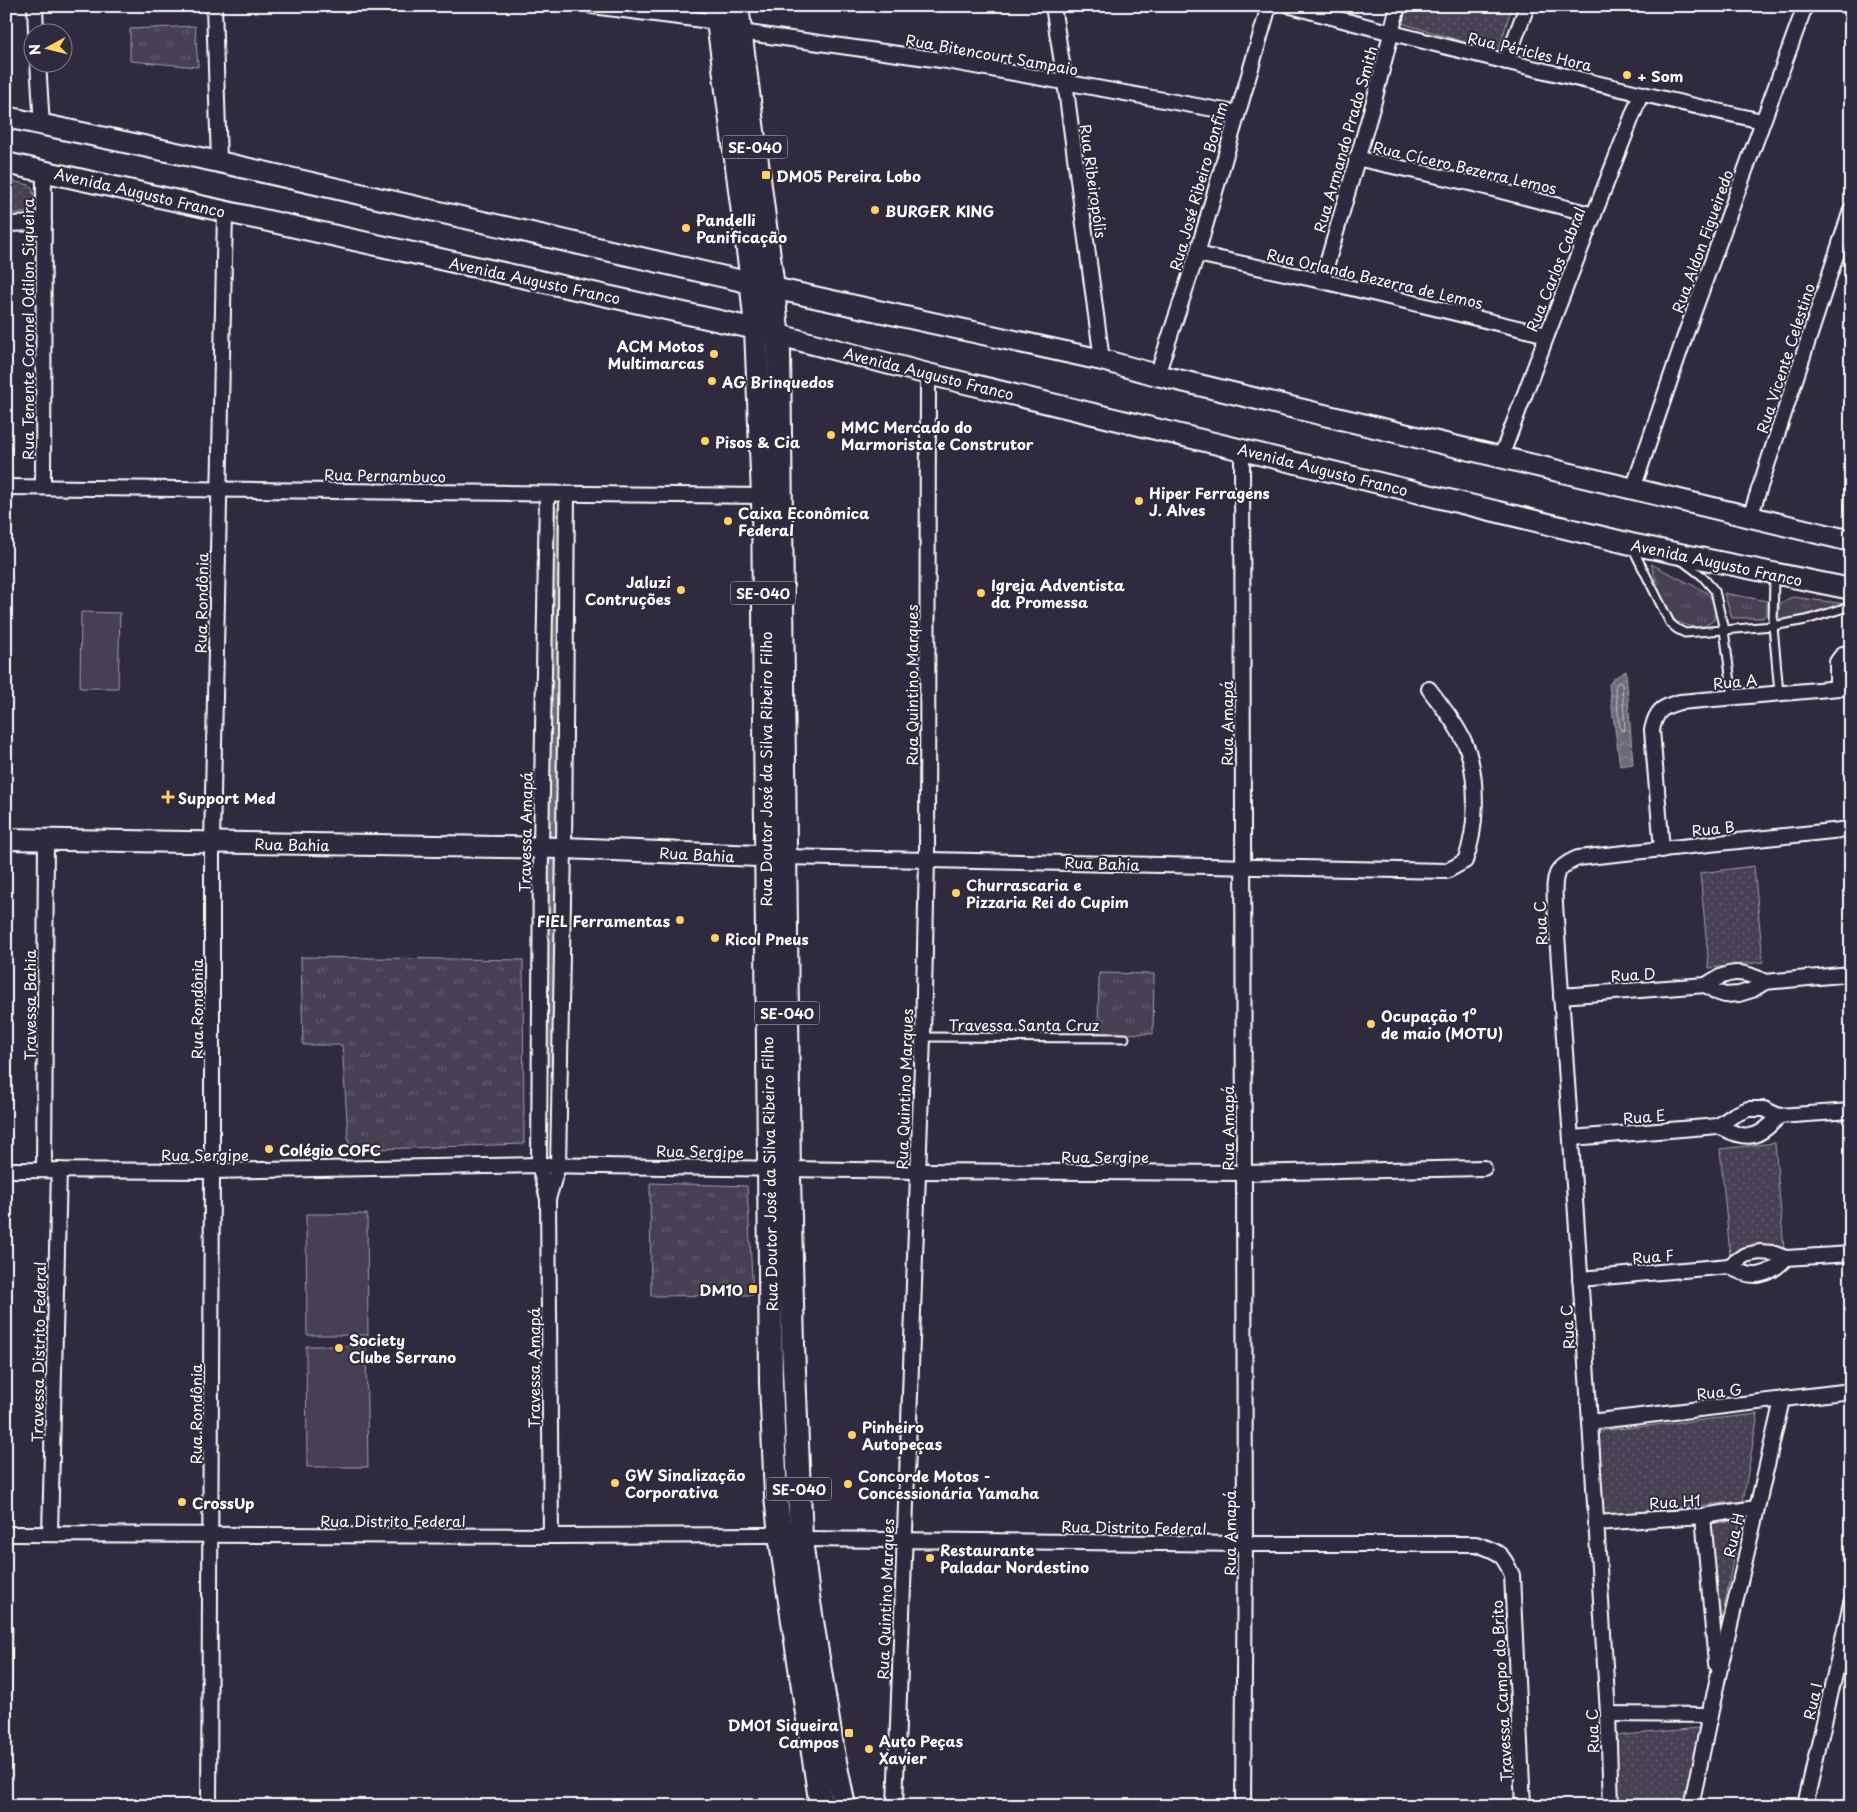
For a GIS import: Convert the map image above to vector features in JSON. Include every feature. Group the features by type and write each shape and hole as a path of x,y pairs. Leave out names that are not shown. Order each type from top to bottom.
{"main road":[{"name":"SE-040","path":"737,6 773,288 767,332"},
{"name":"SE-040","path":"717,14 751,283 767,332"},
{"path":"6,117 219,162 773,288 1102,360 1157,375 1851,541"},
{"name":"Avenida Augusto Franco","path":"6,163 767,332 928,374 1631,544 1851,589"},
{"name":"Rua Doutor José da Silva Ribeiro Filho","path":"767,332 763,496 775,857 778,1169 793,1346 791,1537 821,1806"},
{"name":"Rua Doutor José da Silva Ribeiro Filho","path":"767,332 783,641 775,857"},
{"name":"Rua Bahia","path":"6,839 552,848 775,857"},
{"name":"Rua Doutor José da Silva Ribeiro Filho","path":"791,1537 809,1606 833,1752 844,1806"}],"street":[{"path":"35,6 36,22"},
{"path":"214,6 219,162"},
{"path":"592,6 717,14"},
{"name":"Rua Ribeiropólis","path":"1052,6 1065,82 1102,360"},
{"name":"Rua José Ribeiro Bonfim","path":"1157,375 1197,254 1236,113 1269,6"},
{"name":"Rua Péricles Hora","path":"1291,6 1392,34 1762,122"},
{"name":"Rua Armando Prado Smith","path":"1322,280 1392,34 1398,6"},
{"path":"1506,62 1527,6"},
{"name":"Rua Aldon Figueiredo","path":"1633,489 1686,333 1805,6"},
{"name":"Rua Bitencourt Sampaio","path":"741,32 941,60 1236,113"},
{"path":"39,72 42,126"},
{"name":"Rua Carlos Cabral","path":"1501,457 1546,335 1641,94"},
{"name":"Rua Cícero Bezerra Lemos","path":"1356,158 1474,184 1594,215"},
{"name":"Rua Tenente Coronel Odilon Siqueira","path":"43,487 44,170"},
{"name":"Rua Rondônia","path":"209,1806 212,843 225,212"},
{"name":"Rua Vicente Celestino","path":"1750,517 1850,217"},
{"path":"6,224 44,223"},
{"name":"Rua Orlando Bezerra de Lemos","path":"1197,254 1322,280 1546,335"},
{"name":"Rua Quintino Marques","path":"895,1806 916,1171 923,1037 927,858 928,374"},
{"name":"Rua Amapá","path":"1242,450 1245,1544 1243,1806"},
{"name":"Rua Pernambuco","path":"6,487 763,496"},
{"name":"Travessa Amapá","path":"547,494 558,1166 548,1200"},
{"name":"Travessa Amapá","path":"551,1536 548,1200 539,1166 567,494"},
{"name":"Rua A","path":"1662,850 1652,730 1657,714 1670,704 1680,702 1844,687 1837,662 1843,654 1851,653"},
{"name":"Rua Bahia","path":"775,857 927,858 1447,871 1465,861 1470,847 1474,807 1472,772 1468,750 1456,727 1429,689"},
{"name":"Rua B","path":"1578,858 1851,829"},
{"name":"Travessa Bahia","path":"44,1170 46,840"},
{"name":"Rua C","path":"1578,858 1564,864 1557,872 1554,884 1590,1422 1608,1714 1611,1806"},
{"name":"Rua D","path":"1561,996 1706,985 1715,979 1733,973 1750,974 1765,982"},
{"name":"Rua D","path":"1706,985 1724,995 1739,994 1752,990 1765,982 1851,974"},
{"name":"Rua E","path":"1572,1138 1718,1126 1734,1115 1748,1110 1764,1109 1779,1116 1851,1111"},
{"name":"Rua E","path":"1718,1126 1737,1135 1751,1135 1761,1133 1779,1116"},
{"name":"Rua Sergipe","path":"6,1170 212,1171 558,1166 1244,1173 1484,1168"},
{"name":"Travessa Distrito Federal","path":"50,1534 59,1170"},
{"name":"Rua F","path":"1580,1278 1729,1266 1745,1255 1760,1252 1772,1253 1786,1258 1851,1254"},
{"name":"Rua F","path":"1729,1266 1741,1274 1760,1274 1772,1271 1786,1258"},
{"name":"Rua G","path":"1590,1422 1851,1391"},
{"name":"Rua H","path":"1691,1806 1718,1677 1782,1400"},
{"name":"Rua H1","path":"1595,1523 1703,1516 1756,1508"},
{"name":"Rua H","path":"1703,1516 1718,1677"},
{"name":"Rua Distrito Federal","path":"6,1534 791,1537 1245,1544 1476,1544 1493,1550 1504,1557 1512,1575"},
{"name":"Travessa Campo do Brito","path":"1512,1575 1523,1806"},
{"name":"Rua I","path":"1805,1806 1851,1603"},
{"path":"1608,1714 1710,1715"}],"lane":[{"path":"1631,544 1670,623 1676,630 1685,633 1773,626 1806,620 1851,606"},
{"path":"1671,552 1701,575 1716,591 1724,630 1733,697"},
{"path":"1774,574 1773,626 1779,693"},
{"name":"Travessa Santa Cruz","path":"923,1037 1125,1038"}],"green space":[{"path":"1402,6 1512,6 1498,52 1398,22"},
{"path":"195,26 198,67 130,61 130,29"},
{"path":"6,180 30,185 35,200 29,213 6,213"},
{"path":"1651,564 1706,592 1715,603 1714,620 1700,627 1675,621 1660,593"},
{"path":"1724,593 1767,601 1767,612 1763,618 1732,618"},
{"path":"1792,597 1846,604 1786,621 1778,617 1780,603"},
{"path":"81,612 120,613 118,688 80,688"},
{"path":"1754,866 1763,962 1709,968 1700,873"},
{"path":"301,957 523,960 524,1144 349,1150 342,1045 303,1045"},
{"path":"1099,973 1154,974 1153,1034 1098,1033"},
{"path":"1775,1143 1784,1249 1730,1255 1720,1149"},
{"path":"650,1183 747,1186 753,1295 651,1296"},
{"path":"306,1214 367,1214 368,1335 307,1335"},
{"path":"306,1346 366,1346 368,1467 307,1467"},
{"path":"1758,1414 1743,1501 1603,1516 1599,1431"},
{"path":"1740,1521 1719,1637 1707,1524"},
{"path":"6,1627 13,1627 10,1793 6,1793"},
{"path":"1699,1728 1685,1806 1620,1806 1614,1736"}],"water":[{"path":"1626,671 1633,764 1620,766 1609,685 1613,679"}],"waterway":[{"path":"554,1058 556,517"}],"place":[{"name":"+ Som","path":"1627,75"},
{"name":"DM05 Pereira Lobo","path":"766,175"},
{"name":"BURGER KING","path":"875,210"},
{"name":"Pandelli Panificação","path":"686,228"},
{"name":"ACM Motos Multimarcas","path":"714,354"},
{"name":"AG Brinquedos","path":"712,381"},
{"name":"MMC Mercado do Marmorista e Construtor","path":"831,435"},
{"name":"Pisos & Cia","path":"705,441"},
{"name":"Hiper Ferragens J. Alves","path":"1139,501"},
{"name":"Caixa Econômica Federal","path":"728,521"},
{"name":"Jaluzi Contruções","path":"681,590"},
{"name":"Igreja Adventista da Promessa","path":"981,593"},
{"name":"Support Med","path":"168,797"},
{"name":"Churrascaria e Pizzaria Rei do Cupim","path":"956,893"},
{"name":"FIEL Ferramentas","path":"680,920"},
{"name":"Ricol Pneus","path":"715,938"},
{"name":"Ocupação 1º de maio (MOTU)","path":"1371,1024"},
{"name":"Colégio COFC","path":"269,1149"},
{"name":"DM10","path":"753,1289"},
{"name":"Society Clube Serrano","path":"339,1348"},
{"name":"Pinheiro Autopeças","path":"852,1435"},
{"name":"GW Sinalização Corporativa","path":"615,1483"},
{"name":"Concorde Motos - Concessionária Yamaha","path":"848,1484"},
{"name":"CrossUp","path":"182,1502"},
{"name":"Restaurante Paladar Nordestino","path":"930,1558"},
{"name":"DM01 Siqueira Campos","path":"849,1733"},
{"name":"Auto Peças Xavier","path":"869,1749"}]}
